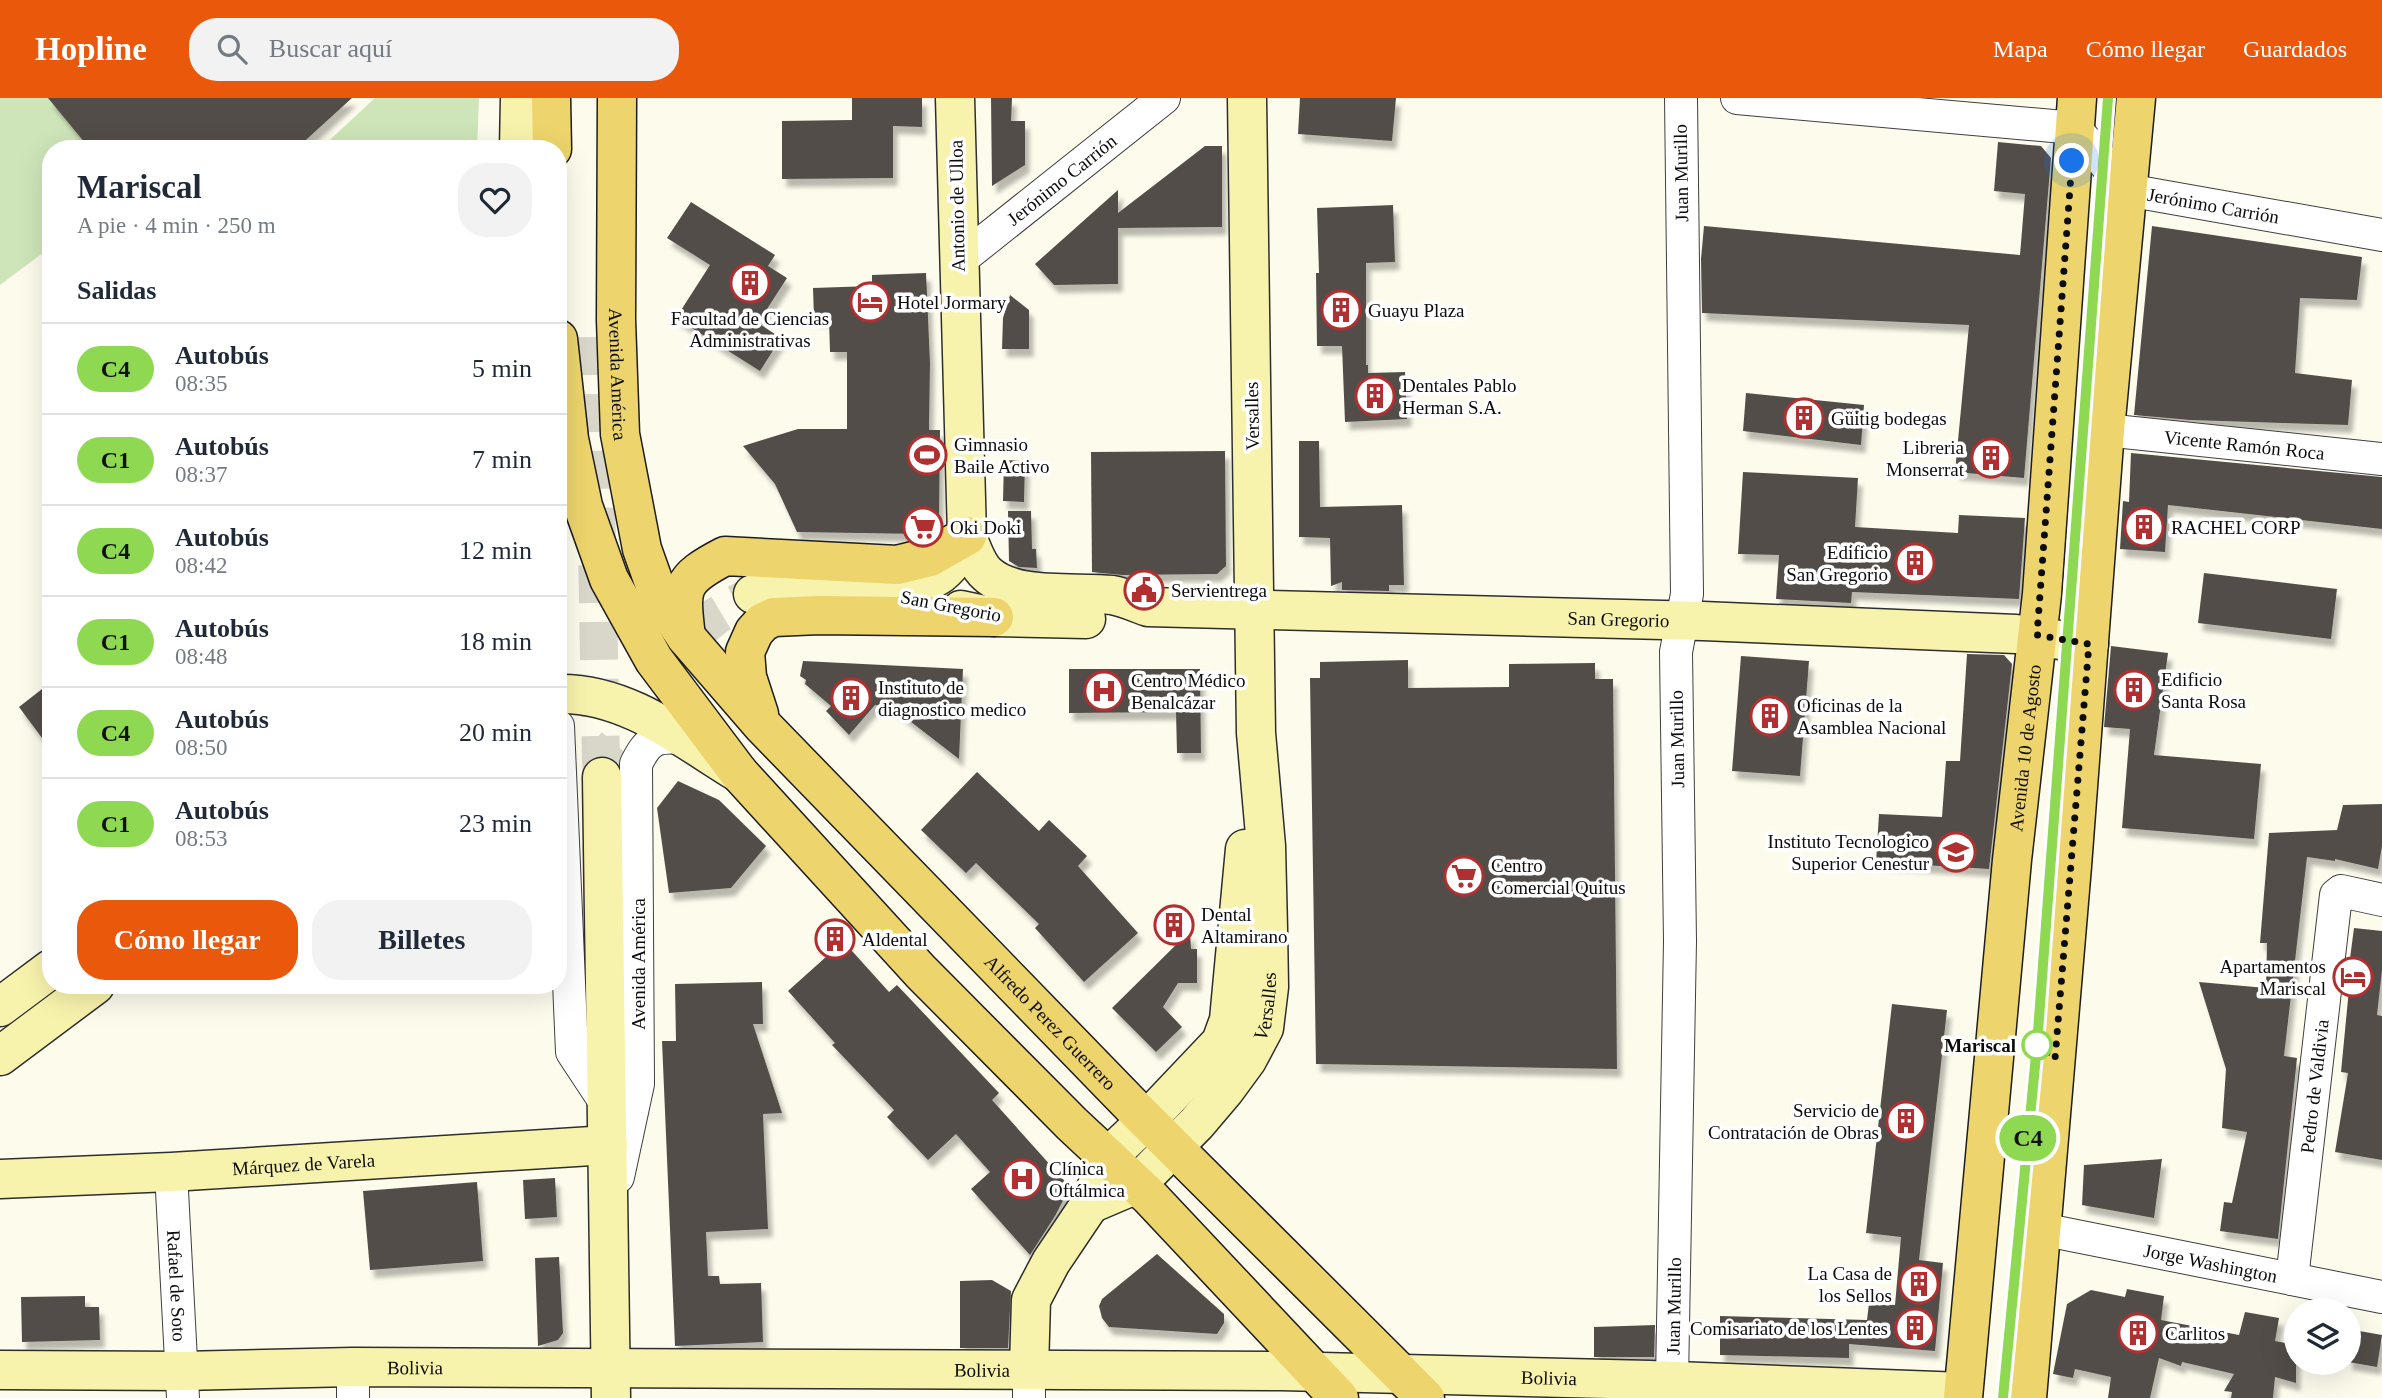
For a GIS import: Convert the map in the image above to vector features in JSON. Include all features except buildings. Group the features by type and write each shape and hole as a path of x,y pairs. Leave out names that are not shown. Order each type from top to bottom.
{"main road":[{"path":"551,98 552,140"},
{"path":"593,98 576,338 572,457 583,506 603,566 617,597 654,660 739,773 921,972 1137,1184 1327,1385"},
{"name":"Avenida América","path":"617,98 617,320 621,434 649,574 659,597 686,637"},
{"path":"2027,1398 2105,430 2136,98"},
{"name":"Avenida 10 de Agosto","path":"1963,1395 2012,859 2037,635 2076,113"},
{"path":"686,637 682,602 685,589 700,568 725,556 897,565 930,557 967,536"},
{"path":"763,726 747,677 745,652 754,632 763,622 774,617 819,615 994,617"},
{"name":"Alfredo Perez Guerrero","path":"686,637 763,726 1147,1120 1412,1386"}],"street":[{"path":"519,140 520,98"},
{"name":"Antonio de Ulloa","path":"955,98 967,536"},
{"name":"Jerónimo Carrión","path":"959,261 1164,98"},
{"name":"Versalles","path":"1090,1204 1137,1184 1174,1147 1225,1090 1247,1060 1264,1028 1269,988 1266,846 1256,733 1247,98"},
{"name":"Juan Murillo","path":"1672,1381 1680,941 1676,652 1686,594 1681,98"},
{"path":"1737,98 2076,113"},
{"name":"Jerónimo Carrión","path":"2076,113 2127,190 2382,235"},
{"name":"Vicente Ramón Roca","path":"2105,430 2382,459"},
{"path":"877,591 933,580 952,564 967,536"},
{"name":"San Gregorio","path":"967,536 975,557 986,574 1004,585 1028,590 1115,595 1148,607 1682,621 2037,635 2089,644"},
{"name":"San Gregorio","path":"753,594 789,586 877,591 994,617 1120,620 1148,607"},
{"path":"567,707 603,698 626,707 739,773"},
{"name":"Versalles","path":"1029,1384 1031,1300 1051,1262 1090,1204 1108,1157 1222,1042 1229,1020 1256,733"},
{"name":"Avenida América","path":"608,1219 638,1084 636,764 645,747 655,739 681,738"},
{"name":"Avenida América","path":"602,777 610,1384"},
{"name":"Pedro de Valdivia","path":"2292,1279 2338,892 2382,900"},
{"path":"567,896 572,1052 607,1105"},
{"path":"0,1007 42,976"},
{"path":"0,1056 82,994"},
{"name":"Márquez de Varela","path":"0,1179 171,1172 608,1145"},
{"name":"Rafael de Soto","path":"171,1172 183,1384"},
{"name":"Jorge Washington","path":"2041,1229 2382,1297"},
{"name":"Bolivia","path":"0,1370 183,1384 1412,1386 1672,1381 1963,1395"}],"green space":[{"path":"0,98 187,98 145,140 42,140 42,254 0,285"},
{"path":"375,98 479,98 477,140 330,140"}],"tunnel":[{"path":"593,337 601,762"},
{"path":"602,777 601,762 622,738 658,673 678,647 716,616 753,594"}],"bus line":[{"name":"C4","path":"2003,1398 2037,1045 2108,98"}],"place":[{"name":"Facultad de Ciencias Administrativas","path":"750,283"},
{"name":"Hotel Jormary","path":"870,302"},
{"name":"Guayu Plaza","path":"1341,310"},
{"name":"Dentales Pablo Herman S.A.","path":"1375,396"},
{"name":"Güitig bodegas","path":"1804,418"},
{"name":"Gimnasio Baile Activo","path":"927,455"},
{"name":"Libreria Monserrat","path":"1991,458"},
{"name":"Oki Doki","path":"923,527"},
{"name":"RACHEL CORP","path":"2144,527"},
{"name":"Edificio San Gregorio","path":"1915,563"},
{"name":"Servientrega","path":"1144,590"},
{"name":"Edificio Santa Rosa","path":"2134,690"},
{"name":"Centro Médico Benalcázar","path":"1104,691"},
{"name":"Instituto de diagnostico medico","path":"851,698"},
{"name":"Oficinas de la Asamblea Nacional","path":"1770,716"},
{"name":"Instituto Tecnologico Superior Cenestur","path":"1956,852"},
{"name":"Centro Comercial Quitus","path":"1464,876"},
{"name":"Dental Altamirano","path":"1174,925"},
{"name":"Aldental","path":"835,939"},
{"name":"Apartamentos Mariscal","path":"2353,977"},
{"name":"Mariscal","path":"2037,1045"},
{"name":"Servicio de Contratación de Obras","path":"1906,1121"},
{"name":"Clínica Oftálmica","path":"1022,1179"},
{"name":"La Casa de los Sellos","path":"1919,1284"},
{"name":"Comisariato de los Lentes","path":"1915,1328"},
{"name":"Carlitos","path":"2138,1333"}],"route":[{"path":"2037,1045 2055,1059 2089,644 2037,635 2072,161"}]}
